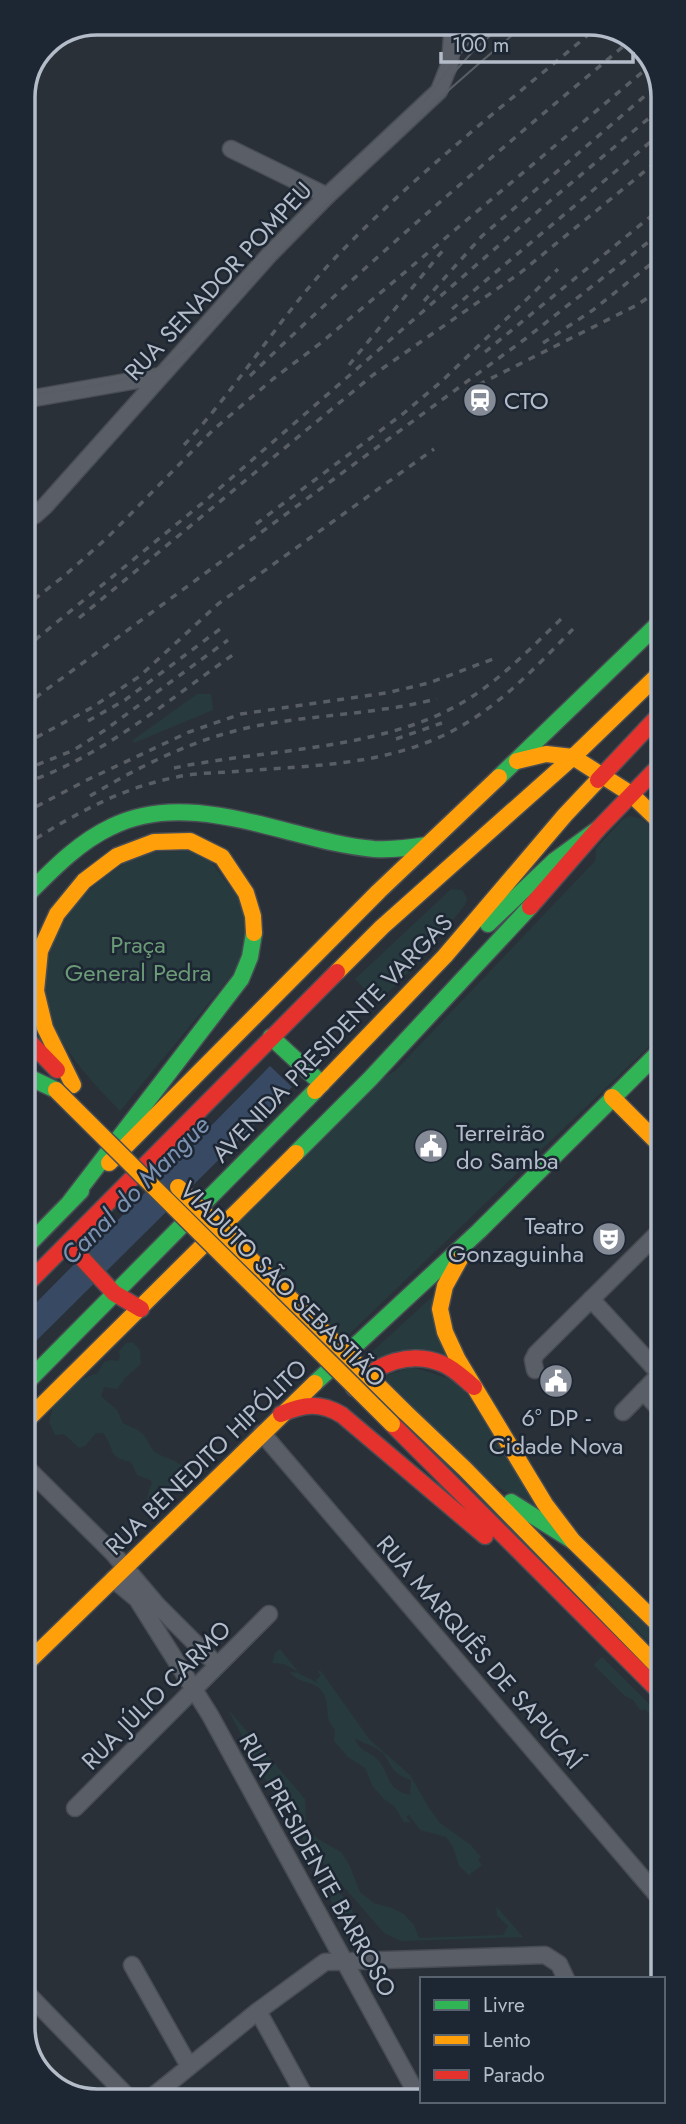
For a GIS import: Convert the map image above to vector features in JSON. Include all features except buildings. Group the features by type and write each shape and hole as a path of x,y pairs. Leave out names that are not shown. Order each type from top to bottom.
{"main road":[{"path":"35,1238 379,891 651,631"},
{"name":"AVENIDA PRESIDENTE VARGAS","path":"35,1276 392,918 573,757 651,682"},
{"name":"AVENIDA PRESIDENTE VARGAS","path":"35,1374 445,956 601,775 651,723"},
{"path":"515,761 546,754 573,757 631,794 651,813"},
{"path":"35,1412 370,1079 533,904 598,828 651,774"},
{"path":"35,888 96,835 124,821 158,812 190,812 362,849 404,850 428,844"},
{"path":"445,956 508,908 577,840 598,828"},
{"path":"69,1203 132,1117 241,979 251,960 255,937 252,908 243,886 228,864 210,849 187,841 159,840 125,852 95,869 73,890 57,911 45,932 37,959 36,993 51,1041 73,1085"},
{"path":"271,1037 322,1084"},
{"name":"VIADUTO SÃO SEBASTIÃO","path":"35,1047 465,1469"},
{"name":"RUA BENEDITO HIPÓLITO","path":"35,1655 281,1414 479,1231 651,1060"},
{"name":"VIADUTO SÃO SEBASTIÃO","path":"35,1068 567,1601"},
{"path":"35,1080 57,1090"},
{"path":"612,1097 651,1136"},
{"path":"479,1231 446,1279 441,1295 440,1316 445,1336 545,1504 573,1541 651,1617"},
{"path":"68,1243 114,1293 141,1309"},
{"path":"353,1422 349,1410 351,1393 368,1373 388,1362 427,1358 446,1365 474,1387"},
{"path":"281,1414 314,1402 326,1404 353,1422 461,1517 567,1601 651,1683"},
{"path":"465,1469 517,1507 573,1541"},
{"path":"465,1469 651,1661"}],"street":[{"name":"RUA SENADOR POMPEU","path":"35,513 45,506 270,254 443,85 450,63 452,35"},
{"path":"231,149 327,197"},
{"path":"35,398 160,376"},
{"path":"535,1370 533,1360 536,1354 651,1240"},
{"path":"591,1299 651,1362"},
{"path":"623,1412 651,1383"},
{"path":"643,1391 651,1399"},
{"name":"RUA MARQUÊS DE SAPUCAÍ","path":"262,1433 651,1888"},
{"path":"35,1476 126,1566 156,1605 217,1665"},
{"name":"RUA PRESIDENTE BARROSO","path":"113,1579 136,1599 194,1689 414,2089"},
{"name":"RUA JÚLIO CARMO","path":"75,1808 268,1614"},
{"path":"161,2089 258,2011 325,1962 545,1955 555,1960 565,1977"},
{"path":"132,1965 189,2066"},
{"path":"35,2002 120,2089"},
{"path":"258,2011 301,2089"}],"green space":[{"path":"197,694 211,694 213,710 134,743 133,740"},
{"path":"630,816 642,819 651,828 651,1045 343,1340 232,1229 375,1083 395,1071 595,861 596,848 623,819"},
{"name":"Praça General Pedra","path":"190,851 211,862 242,903 247,935 236,970 120,1111 78,1065 54,1025 45,990 52,949 60,929 72,911 101,880 141,854"},
{"path":"451,889 462,890 467,898 465,905 419,961 378,1003 355,979"},
{"path":"433,1296 447,1355 363,1360"},
{"path":"133,1342 140,1350 141,1364 117,1389 104,1387 101,1396 117,1410 123,1423 143,1434 155,1452 184,1468 173,1485 170,1502 165,1510 151,1510 147,1500 152,1483 137,1475 131,1462 114,1455 103,1433 96,1433 85,1446 79,1448 64,1434 55,1435 49,1422 59,1397 81,1380 97,1374 104,1362 118,1361 119,1351 126,1343"},
{"path":"413,1367 459,1382 542,1515 492,1483 380,1377"},
{"path":"601,1581 651,1628 651,1645 595,1587"},
{"path":"280,1649 299,1672 284,1664 272,1663 275,1653"},
{"path":"602,1657 651,1706 651,1716 645,1709 641,1711 633,1700 625,1696 594,1665"},
{"path":"320,1670 370,1740 410,1775 440,1823 471,1845 481,1857 478,1860 482,1865 470,1874 471,1877 459,1866 453,1847 446,1837 420,1830 409,1815 406,1817 411,1822 404,1822 395,1807 373,1787 365,1768 348,1757 334,1741 335,1729 329,1721 323,1693 316,1686 297,1679 290,1672 299,1673 318,1683 316,1680 321,1675 318,1672","holes":["355,1738 379,1750 397,1773 411,1780 410,1795 392,1785 378,1760 359,1746"]},
{"path":"227,1708 305,1799 306,1823 310,1832 341,1852 360,1892 374,1903 404,1914 414,1925 419,1938 503,1935 508,1926 497,1916 496,1906 523,1937 401,1941 384,1933 303,1840 297,1826 297,1814 287,1813 281,1808"},
{"path":"329,1886 343,1896 353,1911 354,1922 347,1928 333,1906 325,1887"}],"water":[{"path":"270,1066 292,1087 35,1342 35,1304"}],"tram line":[{"path":"425,100 475,35"},
{"path":"450,77 491,35"},
{"path":"35,393 71,390 112,382 147,373 178,357 195,343 355,177 513,35"}],"railway":[{"path":"184,445 335,258 398,196 588,35"},
{"path":"250,376 390,246 624,46"},
{"path":"35,599 107,538 213,430 322,342 645,70"},
{"path":"424,301 482,236 650,91"},
{"path":"35,640 205,501 651,116"},
{"path":"452,309 651,141"},
{"path":"79,618 373,375 520,273 651,166"},
{"path":"485,352 651,216"},
{"path":"35,698 525,339 651,240"},
{"path":"349,365 444,249"},
{"path":"543,343 593,310 651,264"},
{"path":"256,524 404,413 442,381 558,269"},
{"path":"466,391 651,296"},
{"path":"35,738 91,708 140,676 218,604 434,449"},
{"path":"174,768 328,745 405,728 440,714 473,696 519,659 561,619"},
{"path":"88,721 125,700 220,629"},
{"path":"35,839 97,804 156,782 197,774 355,761 428,742 470,721 489,708 524,678 573,629"},
{"path":"35,766 74,750 105,730 228,640"},
{"path":"35,779 108,743 237,652"},
{"path":"35,807 189,732 241,714 386,693 429,683 493,659"},
{"path":"90,796 158,759 231,732 437,699"},
{"path":"396,739 442,723"}],"traffic: fast":[{"path":"499,777 651,631"},
{"path":"35,887 64,859 111,827 142,816 175,812 242,820 374,849 427,845"},
{"path":"488,924 554,861 598,829"},
{"path":"296,1153 370,1079 530,907"},
{"path":"69,1203 241,979 250,957 254,933"},
{"path":"271,1037 322,1084"},
{"path":"315,1383 479,1231 651,1060"},
{"path":"35,1080 56,1090"},
{"path":"35,1374 315,1091"},
{"path":"35,1238 81,1191"},
{"path":"511,1502 573,1541"}],"traffic: slow":[{"path":"337,972 382,927 573,757 651,682"},
{"path":"517,761 546,754 573,757 631,794 651,813"},
{"path":"109,1163 379,891 499,777"},
{"path":"315,1091 445,956 598,780"},
{"path":"73,1085 45,1028 36,991 40,951 57,914 84,881 117,856 154,842 190,841 222,857 246,893 253,916 254,933"},
{"path":"56,1090 392,1424"},
{"path":"612,1097 651,1136"},
{"path":"35,1412 296,1153"},
{"path":"178,1187 404,1411"},
{"path":"460,1259 445,1286 440,1309 445,1332 458,1360 545,1504 573,1541 651,1617"},
{"path":"35,1655 315,1383"},
{"path":"404,1411 465,1469 651,1660"}],"traffic: jam":[{"path":"598,780 651,724"},
{"path":"530,907 598,829 651,774"},
{"path":"35,1276 337,972"},
{"path":"35,1047 57,1070"},
{"path":"68,1243 114,1293 141,1309"},
{"path":"354,1388 384,1366 395,1361 418,1358 447,1366 474,1387"},
{"path":"281,1414 297,1408 319,1406 342,1415 485,1536"},
{"path":"392,1424 651,1683"}],"place":[{"name":"CTO","path":"480,400"},
{"name":"Terreirão do Samba","path":"431,1146"},
{"name":"Teatro Gonzaguinha","path":"609,1239"},
{"name":"6º DP - Cidade Nova","path":"556,1381"}],"water label":[{"name":"Canal do Mangue","path":"135,1190"}]}
